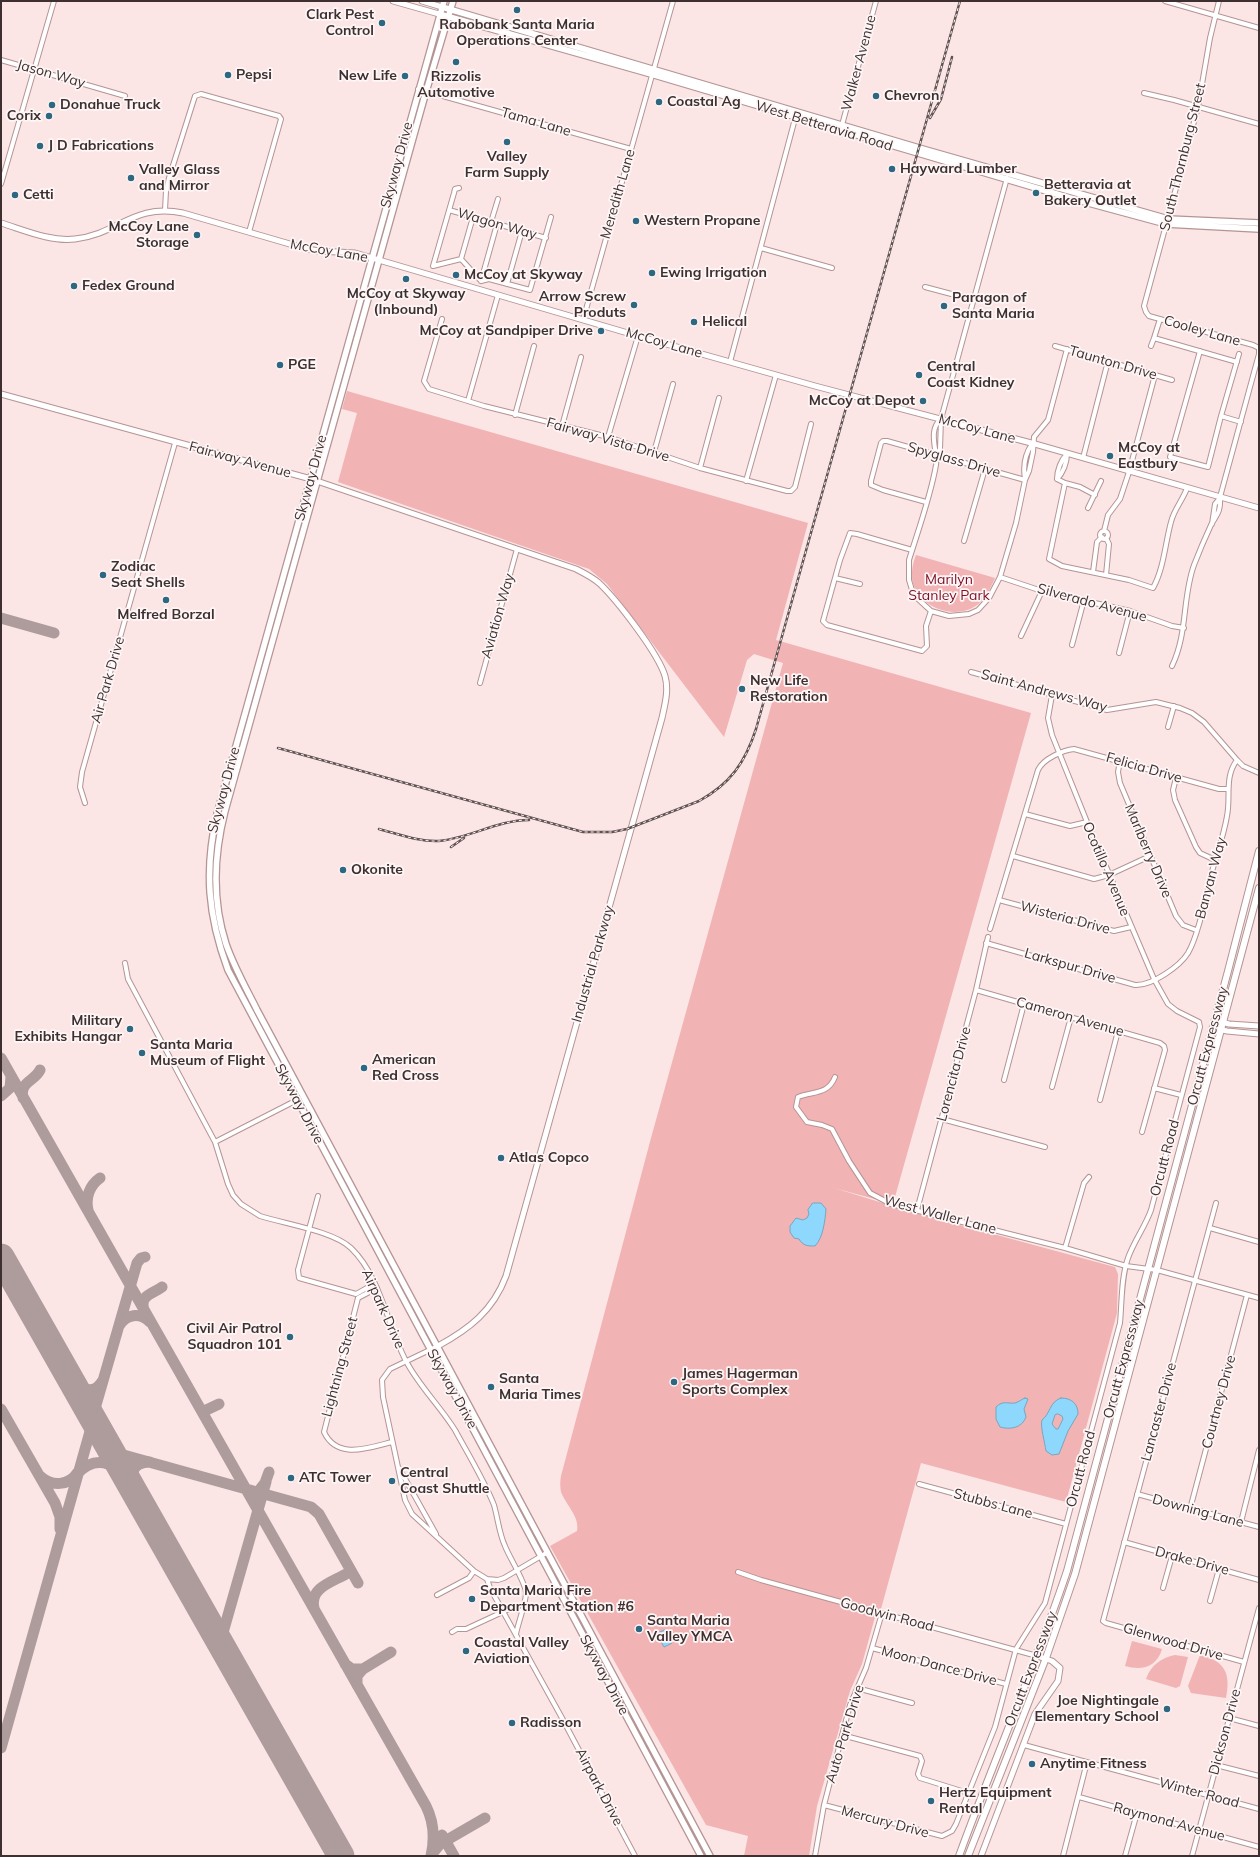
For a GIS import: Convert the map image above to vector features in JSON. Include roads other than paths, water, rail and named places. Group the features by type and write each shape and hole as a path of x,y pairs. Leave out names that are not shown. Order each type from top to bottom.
{"highway":[{"name":"Orcutt Expressway","path":"960,1856 985,1787 1037,1656 1067,1570 1213,1028 1259,851"},
{"name":"Orcutt Expressway","path":"968,1856 1046,1658 1075,1574 1259,888"}],"main road":[{"name":"Skyway Drive","path":"453,1 426,92 221,827 216,879 222,926 235,967 710,1856"},
{"name":"Skyway Drive","path":"443,4 216,814 212,835 208,879 213,924 228,970 701,1856"},
{"name":"West Betteravia Road","path":"443,4 450,9 652,72 1008,177 1167,222 1259,229"},
{"name":"West Betteravia Road","path":"440,14 652,72"},
{"name":"West Betteravia Road","path":"797,115 842,126 1008,177"},
{"name":"West Betteravia Road","path":"1167,222 1259,223"}],"street":[{"path":"1,184 54,1"},
{"name":"West Betteravia Road","path":"393,1 440,14"},
{"name":"West Betteravia Road","path":"422,1 443,4"},
{"name":"Meredith Lane","path":"583,320 673,1"},
{"name":"Walker Avenue","path":"842,126 876,1"},
{"path":"1165,1 1259,28"},
{"name":"South Thornburg Street","path":"1146,312 1144,306 1198,107 1203,71 1219,1"},
{"name":"Jason Way","path":"1,60 125,96"},
{"name":"Tama Lane","path":"418,90 631,149"},
{"path":"1144,93 1259,124"},
{"path":"165,210 166,191 169,178 195,96 201,94 279,116 281,118 249,232"},
{"path":"730,362 797,115"},
{"path":"1008,177 941,419 936,424 934,429 934,448 936,455 932,482 909,560 909,580 918,599 931,612 949,616 959,616 978,610 989,598 1000,576 1016,523 1025,480 1033,452 1032,444 1036,433 1048,420 1067,349"},
{"path":"459,188 454,190 433,266 461,259"},
{"path":"491,222 498,199"},
{"name":"McCoy Lane","path":"1,223 52,237 73,239 94,235 135,215 165,210 183,213 319,252 343,251 372,258 776,375 1083,458 1259,508"},
{"name":"Wagon Way","path":"449,210 546,238"},
{"path":"461,259 473,217"},
{"path":"481,281 487,279 530,290 551,217"},
{"path":"481,281 497,224"},
{"path":"507,284 522,231"},
{"path":"761,248 832,268"},
{"path":"461,259 481,281"},
{"path":"925,287 974,300"},
{"path":"468,401 498,295"},
{"name":"Cooley Lane","path":"1146,312 1150,316 1259,348"},
{"name":"Fairway Vista Drive","path":"442,319 424,382 425,385 432,390 515,415 608,438 700,468 787,491 793,490 812,424"},
{"path":"1151,346 1160,319"},
{"path":"608,438 638,336"},
{"path":"1154,338 1237,362"},
{"path":"515,415 534,346"},
{"name":"Taunton Drive","path":"1054,346 1172,380"},
{"path":"1172,666 1181,644 1188,590 1194,566 1212,524 1215,504 1220,498 1259,354 1259,348"},
{"path":"1200,351 1170,457 1208,467 1239,354"},
{"path":"562,426 581,357"},
{"path":"1083,458 1108,361"},
{"path":"746,481 776,375"},
{"path":"1093,572 1097,542 1108,535 1104,531 1108,515 1120,499 1129,472 1155,375"},
{"path":"654,452 673,384"},
{"name":"Fairway Avenue","path":"1,394 175,443 311,479 576,569 590,576"},
{"path":"700,468 719,398"},
{"path":"1221,416 1240,422"},
{"name":"Spyglass Drive","path":"926,502 878,488 871,484 877,457 884,441 1025,480"},
{"name":"Air Park Drive","path":"85,803 80,787 82,772 175,443"},
{"path":"1067,454 1065,464 1057,479 1065,483 1080,486 1095,495"},
{"path":"964,541 985,469"},
{"path":"1088,508 1101,481"},
{"path":"1065,483 1054,542 1049,559 1062,566 1129,580 1153,588 1161,569 1171,521 1179,502 1188,488"},
{"path":"912,550 850,533 847,536 823,618 824,622 827,625 922,651 927,646 926,626 931,612"},
{"path":"1104,538 1109,544 1106,575"},
{"name":"Aviation Way","path":"480,683 517,549"},
{"name":"Industrial Parkway","path":"438,1346 458,1336 477,1321 495,1300 506,1277 547,1136 660,726 666,697 665,677 655,656 615,601 590,576"},
{"name":"Silverado Avenue","path":"1000,576 1042,591 1084,600 1130,612 1172,626 1184,628"},
{"path":"835,578 860,584"},
{"path":"1021,636 1042,591"},
{"path":"1072,645 1084,600"},
{"path":"1119,653 1130,612"},
{"name":"Saint Andrews Way","path":"971,672 1107,710 1156,702 1192,712 1204,722 1243,766 1259,773"},
{"name":"Ocotillo Avenue","path":"1052,695 1048,718 1052,735 1154,980 1168,1004 1182,1014 1199,1022"},
{"path":"1168,727 1174,706"},
{"name":"Felicia Drive","path":"1059,754 1074,749 1176,778 1219,789 1228,789"},
{"path":"990,929 1038,768 1048,759 1059,754"},
{"name":"Banyan Way","path":"1154,980 1172,970 1181,962 1189,951 1227,818 1229,773 1237,760"},
{"name":"Marlberry Drive","path":"1120,761 1118,772 1120,783 1176,916 1183,925 1196,930"},
{"path":"1176,778 1174,795 1196,847 1200,853 1215,860"},
{"path":"1025,814 1070,826 1087,822"},
{"path":"1013,856 1094,879 1109,875 1150,856"},
{"name":"Wisteria Drive","path":"999,900 1114,931 1131,927"},
{"name":"Lorencita Drive","path":"917,1210 976,990 988,937"},
{"name":"Larkspur Drive","path":"986,943 1135,985 1140,985 1154,980"},
{"name":"Airpark Drive","path":"125,962 128,979 215,1142 233,1195 241,1204 260,1216 332,1236 350,1247 364,1264 376,1286 393,1333 406,1361 420,1385 454,1429 489,1494 503,1542 526,1592 516,1634"},
{"name":"Cameron Avenue","path":"976,990 1160,1043 1164,1046 1165,1050 1154,1088"},
{"path":"1004,1080 1024,1004"},
{"path":"1052,1087 1071,1017"},
{"path":"1215,1020 1259,1026"},
{"name":"Orcutt Road","path":"947,1835 952,1832 956,1824 995,1727 1016,1649 1045,1604 1120,1323 1128,1258 1151,1210 1200,1027 1199,1022"},
{"path":"1213,1028 1259,1034"},
{"path":"1100,1100 1118,1031"},
{"name":"West Waller Lane","path":"835,1077 829,1088 798,1097 796,1107 800,1115 807,1122 822,1124 832,1129 849,1162 870,1193 891,1204 1065,1248 1126,1266 1157,1270 1259,1298"},
{"path":"1142,1132 1154,1088 1181,1095"},
{"path":"215,1142 303,1096"},
{"path":"942,1119 1046,1147"},
{"path":"1065,1248 1084,1183 1089,1177"},
{"path":"318,1196 298,1274 299,1278 357,1296 376,1286"},
{"name":"Lancaster Drive","path":"1103,1621 1216,1203"},
{"path":"1210,1228 1259,1242"},
{"name":"Courtney Drive","path":"1190,1508 1247,1295"},
{"name":"Lightning Street","path":"357,1296 324,1432 326,1438 333,1445 348,1451 392,1442"},
{"path":"438,1346 390,1369 382,1380 383,1396 392,1442 408,1508 438,1539 474,1571 487,1579 504,1578 548,1552"},
{"path":"1241,1522 1259,1450"},
{"path":"397,1465 438,1539"},
{"name":"Stubbs Lane","path":"919,1484 1066,1524"},
{"name":"Downing Lane","path":"1137,1494 1259,1527"},
{"name":"Drake Drive","path":"1124,1542 1259,1580"},
{"path":"1163,1588 1172,1556"},
{"path":"1210,1601 1219,1568"},
{"path":"437,1595 469,1578 474,1571"},
{"name":"Goodwin Road","path":"738,1572 762,1580 1037,1656"},
{"name":"Airpark Drive","path":"487,1579 490,1588 635,1856"},
{"path":"452,1632 457,1629 466,1629 513,1608 521,1611"},
{"name":"Dickson Drive","path":"1192,1856 1259,1608"},
{"name":"Auto Park Drive","path":"815,1856 824,1805 842,1735 850,1706 872,1648 882,1613"},
{"name":"Glenwood Drive","path":"1103,1621 1106,1624 1244,1662"},
{"name":"Moon Dance Drive","path":"872,1648 1006,1684"},
{"path":"981,1856 1036,1714 1060,1675 1060,1668 1058,1665 1046,1658 1037,1656"},
{"path":"858,1688 912,1702"},
{"path":"1229,1718 1259,1726"},
{"path":"842,1735 920,1756 922,1761 918,1774 920,1778 968,1793"},
{"name":"Winter Road","path":"1024,1745 1259,1809"},
{"path":"1063,1856 1087,1762"},
{"path":"1216,1765 1259,1776"},
{"name":"Raymond Avenue","path":"1079,1797 1259,1847"},
{"name":"Mercury Drive","path":"824,1805 933,1834 942,1836 947,1835"},
{"path":"1126,1856 1138,1813"}],"water":[{"path":"813,1203 821,1203 826,1209 820,1239 815,1246 808,1246 799,1239 794,1238 790,1232 790,1226 796,1218 803,1220 807,1218 809,1214 808,1210"},
{"path":"1025,1398 1028,1399 1024,1409 1026,1417 1022,1424 1012,1428 1000,1427 996,1419 996,1407 1001,1404 1015,1403"},
{"path":"1065,1398 1074,1402 1078,1410 1078,1414 1068,1431 1059,1454 1052,1455 1046,1451 1042,1430 1042,1420 1057,1400","holes":["1058,1414 1062,1416 1063,1419 1058,1429 1056,1429 1052,1424 1055,1415"]},
{"path":"665,1630 672,1643 664,1647 657,1634"}],"railway":[{"path":"278,748 583,832 612,832 627,829 699,801 728,780 747,752 756,729 960,1"},
{"path":"930,118 941,99 952,57"},
{"path":"379,829 416,839 439,841 506,823 529,820"},
{"path":"451,847 464,838"}],"place":[{"name":"Rabobank Santa Maria Operations Center","path":"517,10"},
{"name":"Clark Pest Control","path":"382,23"},
{"name":"Rizzolis Automotive","path":"456,62"},
{"name":"Pepsi","path":"228,75"},
{"name":"New Life","path":"405,76"},
{"name":"Chevron","path":"876,96"},
{"name":"Coastal Ag","path":"659,102"},
{"name":"Donahue Truck","path":"52,105"},
{"name":"Corix","path":"49,116"},
{"name":"Valley Farm Supply","path":"507,142"},
{"name":"J D Fabrications","path":"40,146"},
{"name":"Hayward Lumber","path":"892,169"},
{"name":"Valley Glass and Mirror","path":"131,178"},
{"name":"Betteravia at Bakery Outlet","path":"1036,193"},
{"name":"Cetti","path":"15,195"},
{"name":"Western Propane","path":"636,221"},
{"name":"McCoy Lane Storage","path":"197,235"},
{"name":"Ewing Irrigation","path":"652,273"},
{"name":"McCoy at Skyway","path":"456,275"},
{"name":"McCoy at Skyway (Inbound)","path":"406,279"},
{"name":"Fedex Ground","path":"74,286"},
{"name":"Arrow Screw Produts","path":"634,305"},
{"name":"Paragon of Santa Maria","path":"944,306"},
{"name":"Helical","path":"694,322"},
{"name":"McCoy at Sandpiper Drive","path":"601,331"},
{"name":"PGE","path":"280,365"},
{"name":"Central Coast Kidney","path":"919,375"},
{"name":"McCoy at Depot","path":"923,401"},
{"name":"McCoy at Eastbury","path":"1110,456"},
{"name":"Zodiac Seat Shells","path":"103,575"},
{"name":"Melfred Borzal","path":"166,600"},
{"name":"New Life Restoration","path":"742,689"},
{"name":"Okonite","path":"343,870"},
{"name":"Military Exhibits Hangar","path":"130,1029"},
{"name":"Santa Maria Museum of Flight","path":"142,1053"},
{"name":"American Red Cross","path":"364,1068"},
{"name":"Atlas Copco","path":"501,1158"},
{"name":"Civil Air Patrol Squadron 101","path":"290,1337"},
{"name":"James Hagerman Sports Complex","path":"674,1382"},
{"name":"Santa Maria Times","path":"491,1387"},
{"name":"ATC Tower","path":"291,1478"},
{"name":"Central Coast Shuttle","path":"392,1481"},
{"name":"Santa Maria Fire Department Station #6","path":"472,1599"},
{"name":"Santa Maria Valley YMCA","path":"639,1629"},
{"name":"Coastal Valley Aviation","path":"466,1651"},
{"name":"Joe Nightingale Elementary School","path":"1167,1709"},
{"name":"Radisson","path":"512,1723"},
{"name":"Anytime Fitness","path":"1032,1764"},
{"name":"Hertz Equipment Rental","path":"931,1801"}],"park label":[{"name":"Marilyn Stanley Park","path":"949,588"}]}
